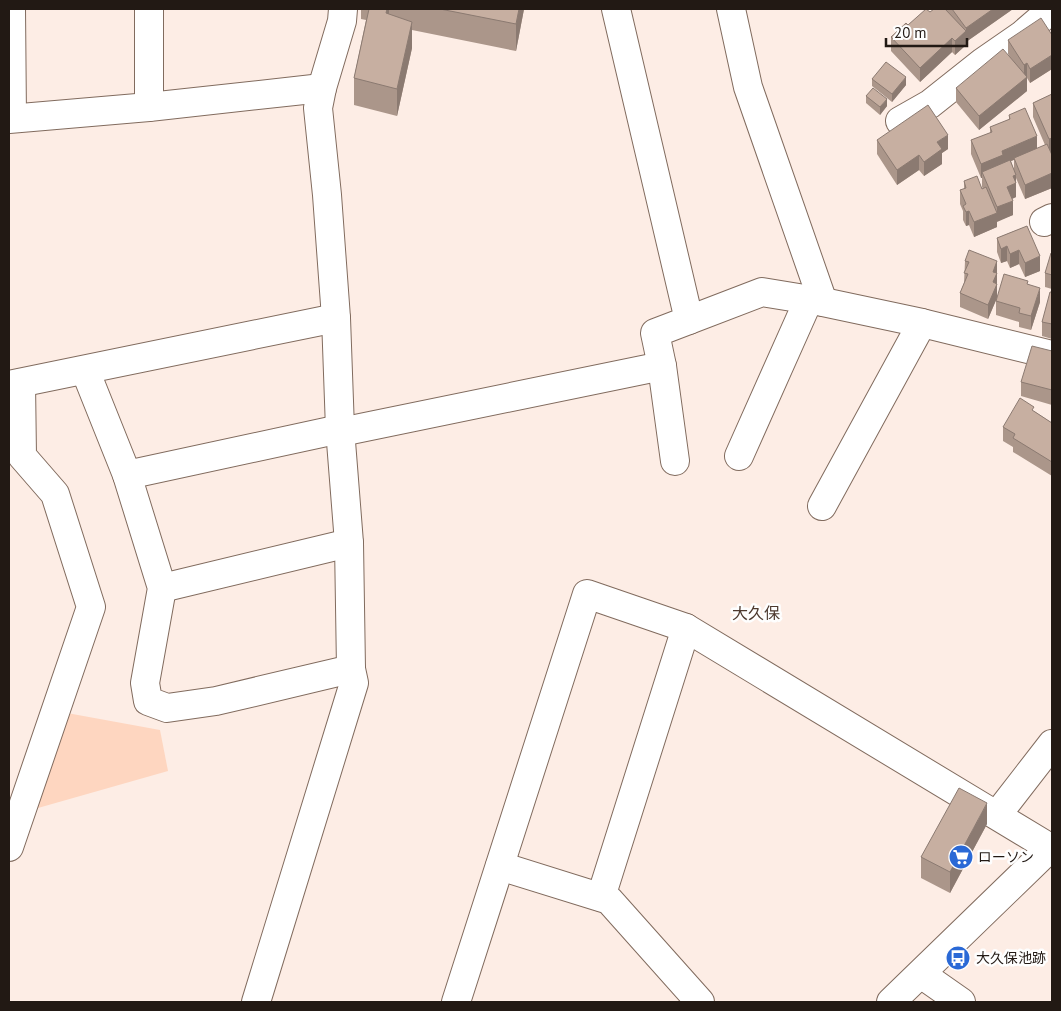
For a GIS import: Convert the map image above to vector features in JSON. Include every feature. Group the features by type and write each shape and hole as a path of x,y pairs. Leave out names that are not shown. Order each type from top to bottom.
{"street":[{"path":"11,9 10,119 150,107 322,88"},
{"path":"149,9 150,107"},
{"path":"256,1002 354,683 351,669 349,543 336,318 327,195 318,108 342,21 343,9"},
{"path":"616,9 689,320"},
{"path":"731,9 748,87 816,300 739,456"},
{"path":"900,121 930,104 982,62 1022,35 1045,16"},
{"path":"675,461 662,366 655,333 762,292 816,300 922,322 1052,356"},
{"path":"9,847 91,607 55,494 22,456 15,384 336,318"},
{"path":"822,506 922,322"},
{"path":"127,475 662,366"},
{"path":"85,370 127,475 162,588 145,683 148,701 167,708 216,701 351,669"},
{"path":"162,588 349,543"},
{"path":"456,1002 587,594 686,628 1052,848 890,1002"},
{"path":"600,898 686,628"},
{"path":"997,815 1052,744"},
{"path":"500,866 609,900 700,1002"},
{"path":"921,974 961,1002"}],"shaded area":[{"path":"67,713 160,730 168,771 31,810"}],"building":[{"path":"369,9 387,9 386,13 412,22 397,89 354,78"},
{"path":"440,9 519,9 516,24"},
{"path":"926,9 930,12 934,9 945,9 966,31 955,41 952,38 920,68 891,37 906,23 908,25"},
{"path":"952,9 993,9 966,28"},
{"path":"1041,18 1052,35 1052,55 1030,69 1027,63 1024,65 1008,40"},
{"path":"1003,49 1027,77 979,116 956,88"},
{"path":"886,62 906,77 892,94 872,79"},
{"path":"873,88 887,99 880,107 866,96"},
{"path":"1052,94 1052,138 1049,139 1033,103"},
{"path":"928,105 948,135 937,142 942,149 924,162 919,155 897,170 877,140"},
{"path":"1025,108 1037,136 1002,151 1003,155 981,164 971,140 992,132 990,127 1010,119 1009,115"},
{"path":"1047,144 1052,155 1052,173 1025,185 1014,158"},
{"path":"1010,160 1016,175 1013,176 1016,183 1007,187 1013,201 997,207 982,172"},
{"path":"977,176 982,189 986,187 997,213 974,222 969,211 966,212 963,206 966,204 960,190 966,188 964,181"},
{"path":"1027,226 1040,256 1025,263 1019,250 1010,254 1007,246 1001,249 997,238"},
{"path":"969,250 997,261 993,272 997,273 993,282 997,284 988,305 960,293 968,274 964,273 969,262 965,261"},
{"path":"1052,254 1052,275 1045,273"},
{"path":"1004,274 1028,281 1027,284 1040,288 1031,316 1019,313 1020,308 996,301"},
{"path":"1050,292 1052,292 1052,324 1042,322"},
{"path":"1032,346 1052,351 1052,390 1021,382"},
{"path":"1020,398 1034,407 1032,410 1052,423 1052,462 1013,438 1015,434 1003,427"},
{"path":"959,788 987,803 950,872 921,857"}],"place":[{"name":"ローソン","path":"961,857"},
{"name":"大久保池跡","path":"958,958"}],"district":[{"name":"大久保","path":"756,613"}]}
